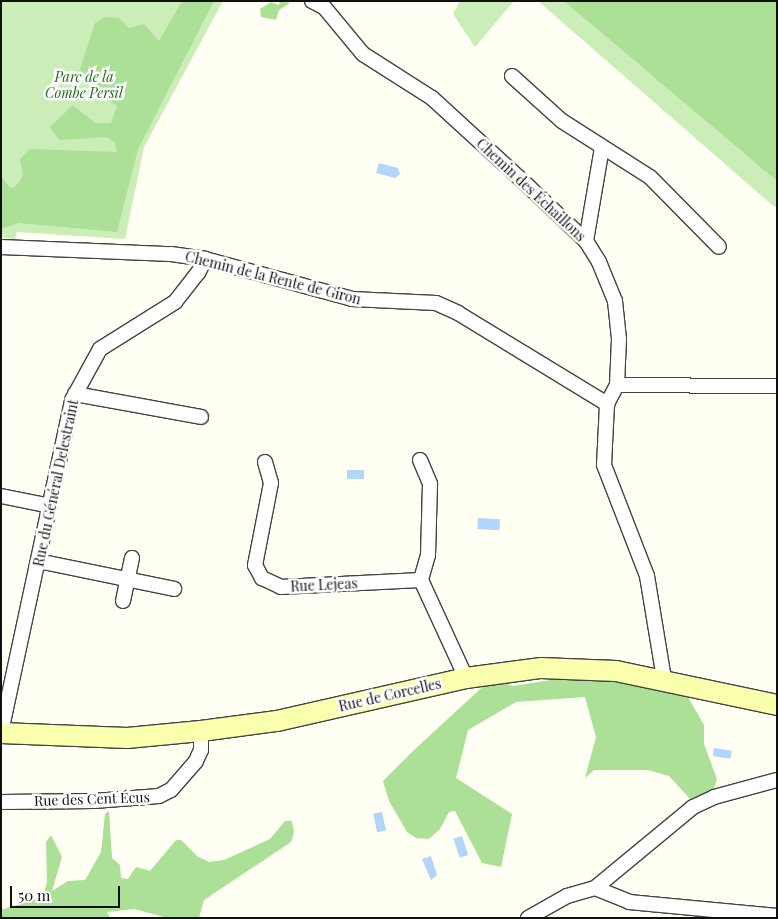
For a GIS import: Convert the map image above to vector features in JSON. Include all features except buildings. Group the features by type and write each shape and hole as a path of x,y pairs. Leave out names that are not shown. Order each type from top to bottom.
{"main road":[{"name":"Rue de Corcelles","path":"1,732 119,738 201,731 277,721 466,678 563,668 664,679 777,705"}],"street":[{"name":"Chemin des Échaillons","path":"312,1 324,7 363,54 432,98 586,241 606,275 616,308 617,385 607,404 604,465 644,566 664,679"},
{"path":"512,76 562,120 650,177 719,247"},
{"path":"586,241 602,147"},
{"name":"Chemin de la Rente de Giron","path":"1,247 171,254 205,259 352,299 427,302 445,306 607,404"},
{"name":"Rue du Général Delestraint","path":"1,732 75,394 100,349 175,302 198,274 205,259"},
{"path":"617,385 777,386"},
{"path":"75,394 201,418"},
{"path":"420,460 430,484 428,555 420,580 466,678"},
{"name":"Rue Lejeas","path":"265,462 271,484 255,564 262,578 281,587 420,580"},
{"path":"1,496 50,506"},
{"path":"123,600 132,558"},
{"path":"38,561 174,589"},
{"name":"Rue des Cent Écus","path":"1,802 102,801 159,796 171,790 196,761 201,750 201,731"},
{"path":"528,918 566,896 595,888 694,807 714,797 777,780"},
{"path":"595,888 629,902 777,916"}],"green space":[{"name":"Parc de la Combe Persil","path":"1,1 223,1 144,147 125,239 17,232 15,239 1,237"},
{"path":"182,1 214,1 138,149 117,232 19,223 1,229 1,176 9,187 13,188 20,182 23,174 20,159 30,149 117,152 115,143 107,137 59,140 50,127 73,105 95,123 111,123 117,106 98,93 79,72 95,23 105,17 119,18 129,28 144,24 159,41"},
{"path":"280,1 290,3 279,10 276,20 261,17 260,9 271,2 279,5"},
{"path":"460,1 514,1 475,47 453,14"},
{"path":"538,1 777,1 777,208 772,205"},
{"path":"564,1 777,1 777,181"},
{"path":"564,678 647,683 685,692 704,725 704,744 717,779 710,799 702,804 691,800 669,776 648,770 594,770 585,778 596,737 585,697 516,702 468,730 456,778 512,814 501,867 482,863 455,811 449,812 440,829 429,839 416,838 407,832 389,801 383,781 413,751 491,679 513,686"},
{"path":"109,811 112,858 120,865 121,878 128,879 136,867 150,871 176,840 181,840 197,856 209,862 224,860 270,839 285,821 292,821 294,832 291,842 204,900 199,918 168,918 134,909 107,912 110,918 1,918 1,910 43,897 47,882 46,842 51,835 62,857 52,891 68,881 85,880 101,852 105,814"}],"water":[{"path":"379,163 398,168 400,174 395,178 376,173"},
{"path":"347,470 364,470 364,479 347,479"},
{"path":"478,518 500,519 499,530 477,529"},
{"path":"714,748 732,751 731,759 713,756"},
{"path":"382,812 386,831 377,832 373,814"},
{"path":"462,836 468,855 460,858 453,839"},
{"path":"431,856 437,875 431,880 422,859"}]}
